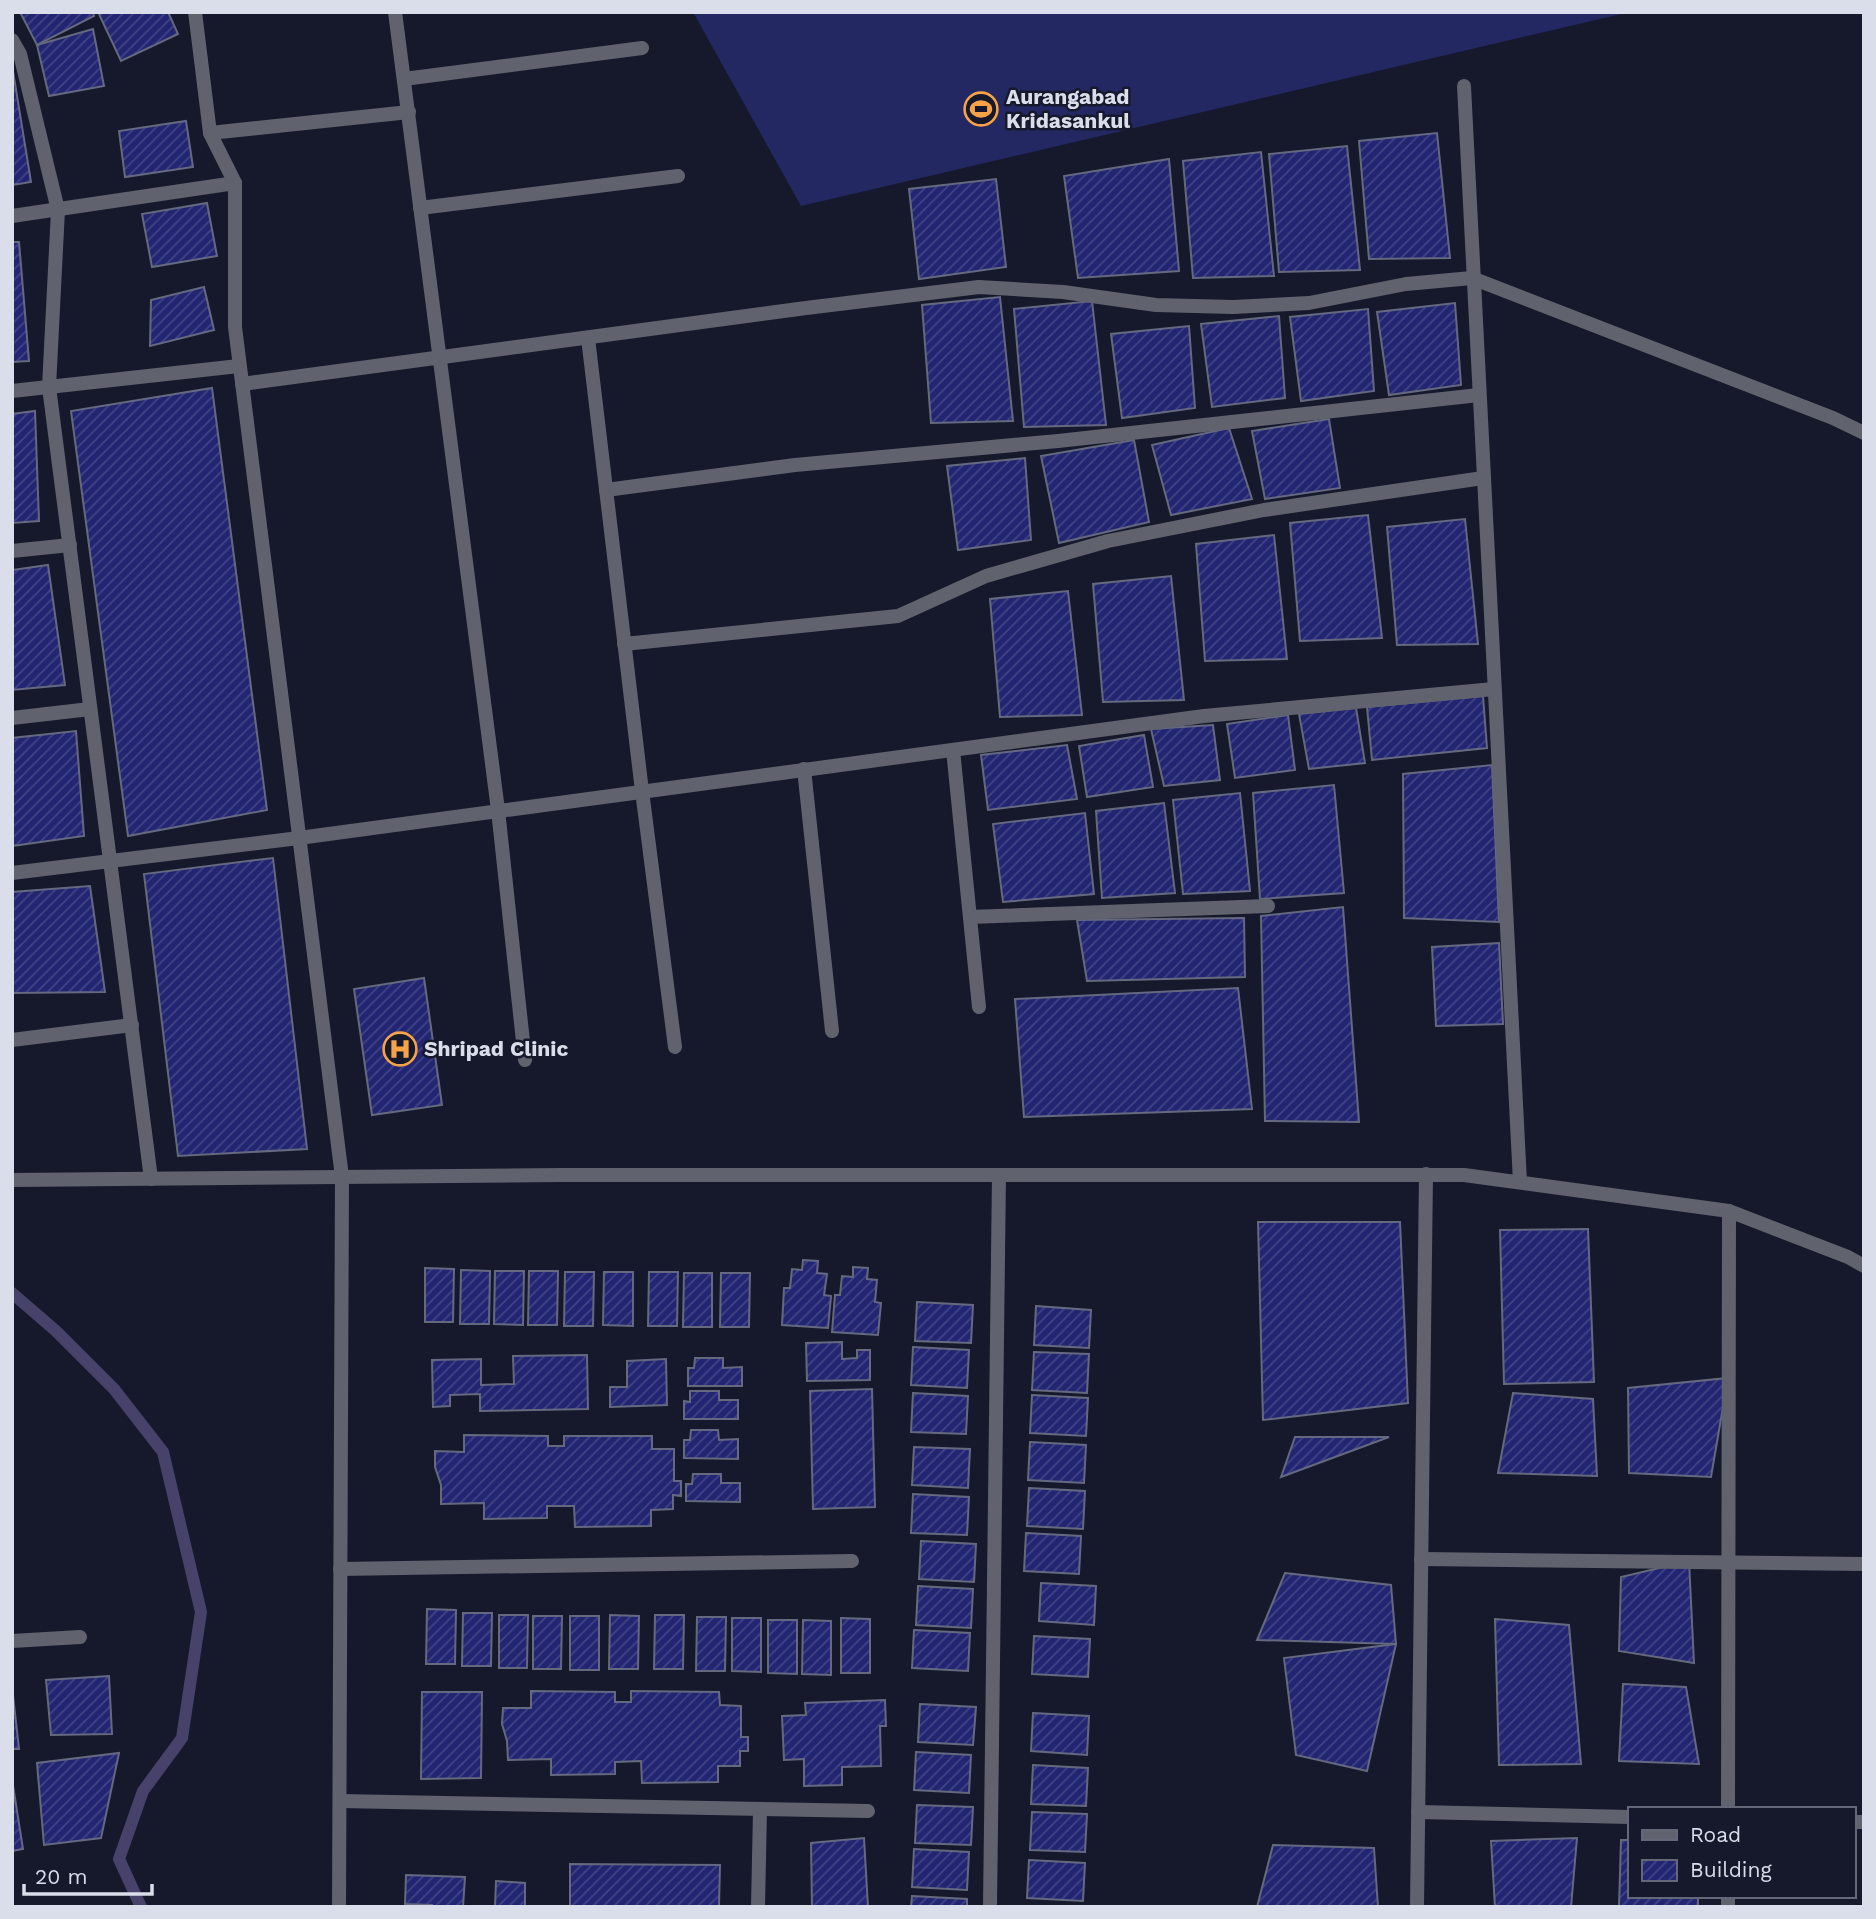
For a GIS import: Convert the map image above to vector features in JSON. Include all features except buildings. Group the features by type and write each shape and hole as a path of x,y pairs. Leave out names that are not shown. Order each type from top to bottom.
{"street":[{"path":"195,12 210,133 235,183 234,327 342,1177 340,1907"},
{"path":"395,12 498,810 525,1060"},
{"path":"12,40 58,210 49,387 152,1179"},
{"path":"404,79 642,48"},
{"path":"1464,86 1520,1182"},
{"path":"210,133 408,112"},
{"path":"420,208 678,176"},
{"path":"12,216 235,183"},
{"path":"242,384 979,287 1063,292 1156,304 1233,307 1309,303 1406,284 1472,278 1833,418 1864,433"},
{"path":"588,338 674,1047"},
{"path":"12,391 239,366"},
{"path":"606,490 795,465 1058,441 1479,395"},
{"path":"624,644 898,616 986,576 1108,541 1264,510 1483,478"},
{"path":"12,551 70,545"},
{"path":"12,873 299,838 1204,716 1494,689"},
{"path":"12,718 90,709"},
{"path":"953,750 979,1007"},
{"path":"804,769 832,1031"},
{"path":"970,916 1268,906"},
{"path":"12,1040 132,1025"},
{"path":"1417,1907 1426,1174"},
{"path":"990,1907 999,1175"},
{"path":"12,1180 1464,1175 1729,1211 1848,1257 1864,1266"},
{"path":"1728,1807 1729,1211"},
{"path":"1421,1559 1864,1564"},
{"path":"340,1569 852,1561"},
{"path":"12,1641 80,1637"},
{"path":"340,1801 868,1811"},
{"path":"758,1907 760,1810"},
{"path":"1418,1812 1628,1817"}],"shaded area":[{"name":"Aurangabad Kridasankul","path":"693,12 1630,12 801,206"}],"waterway":[{"path":"12,1293 56,1331 114,1389 163,1452 201,1612 182,1738 143,1791 119,1859 141,1907"}],"place":[{"name":"Aurangabad Kridasankul","path":"981,109"},
{"name":"Shripad Clinic","path":"400,1049"}]}
